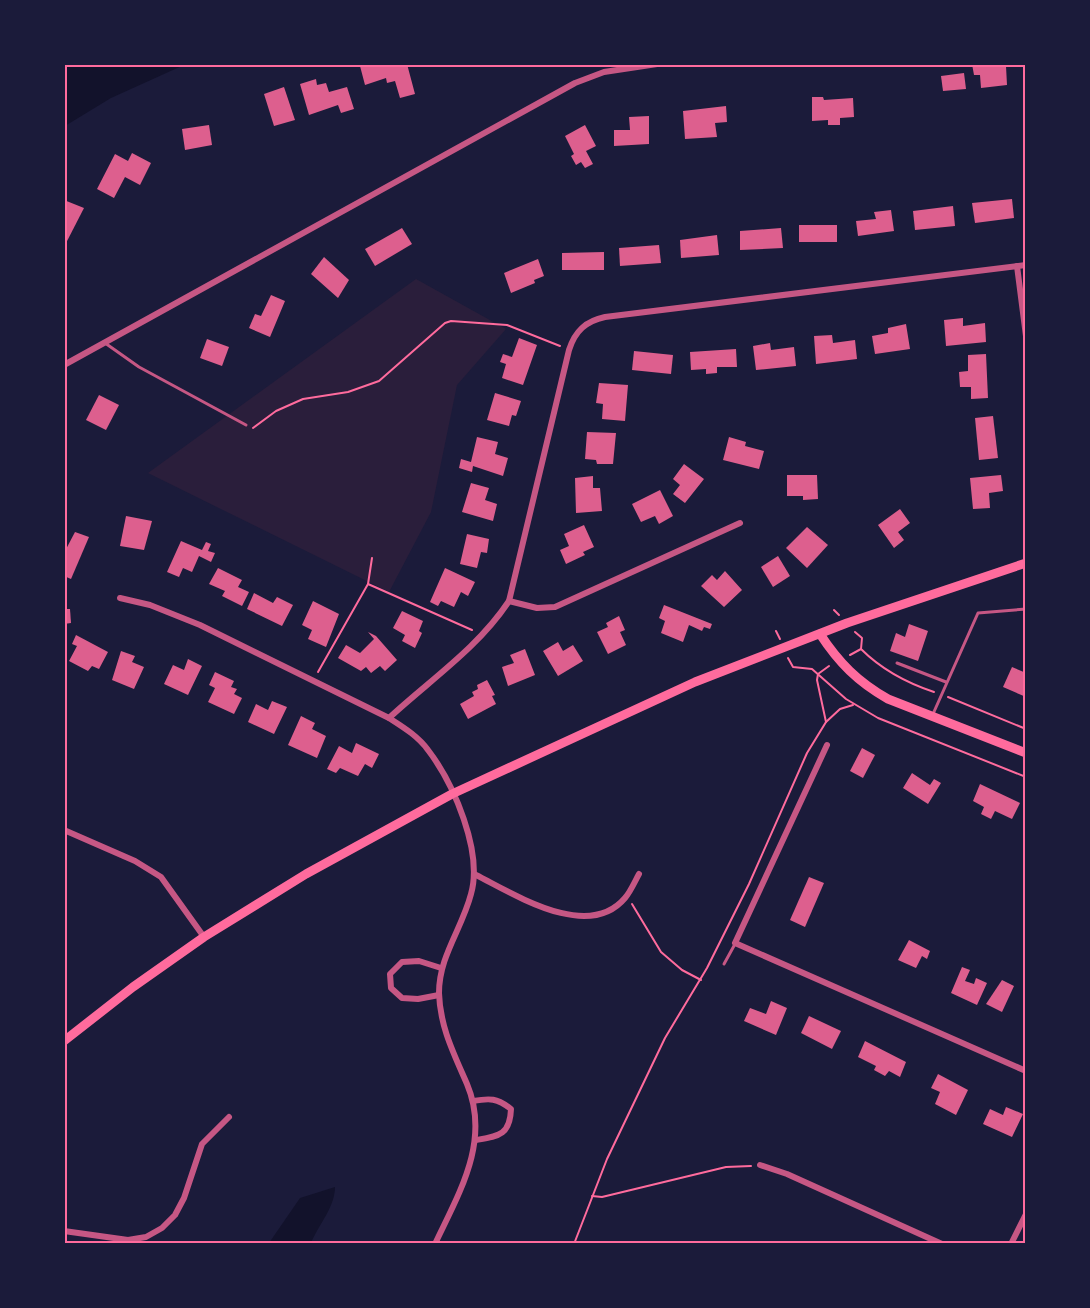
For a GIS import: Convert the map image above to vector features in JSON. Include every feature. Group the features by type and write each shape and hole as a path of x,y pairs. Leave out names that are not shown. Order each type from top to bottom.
{"main road":[{"path":"64,1041 142,980 204,937 306,874 452,794 671,693 820,634 1026,563"},
{"path":"820,634 838,661 870,689 888,699 1026,753"}],"street":[{"path":"64,365 575,83 604,72 657,64"},
{"path":"389,718 483,635 509,601 572,339 584,326 605,317 1026,265"},
{"path":"1017,266 1026,336"},
{"path":"509,601 537,608 555,607 740,523"},
{"path":"120,598 150,605 192,622 312,683 389,718 427,748 452,794 471,842 476,875 467,910 441,968 439,995 448,1042 473,1101 476,1140 465,1182 435,1244"},
{"path":"826,745 735,943 1026,1071"},
{"path":"64,830 135,861 161,877 204,937"},
{"path":"476,875 544,908 578,916 593,916 625,898 639,874"},
{"path":"439,995 418,999 402,998 391,988 390,974 402,962 419,961 441,968"},
{"path":"473,1101 490,1098 500,1100 511,1109 510,1124 500,1135 476,1140"},
{"path":"64,1231 128,1240 146,1237 162,1228 175,1215 184,1198 202,1144 229,1117"},
{"path":"760,1165 787,1174 942,1244"},
{"path":"1011,1244 1026,1214"}],"lane":[{"path":"105,342 139,367 246,424"},
{"path":"932,716 978,613 1026,609"},
{"path":"897,663 946,682"},
{"path":"724,964 735,943"}],"path":[{"path":"246,424 253,428 276,411 303,399 348,392 379,381 445,323 451,321 507,325 569,350"},
{"path":"312,683 368,584 372,558"},
{"path":"368,584 483,635"},
{"path":"861,649 862,638"},
{"path":"790,664 812,669 854,705 886,722 1026,777"},
{"path":"818,674 818,687 826,722"},
{"path":"574,1244 607,1159 665,1038 701,980 754,873 807,753 826,722 840,709 854,705"},
{"path":"625,898 637,910 661,952 682,970 701,980"},
{"path":"592,1196 602,1197 726,1167 760,1165"}],"shaded area":[{"path":"65,64 184,65 111,98 65,126"},
{"path":"416,279 506,329 457,385 431,512 389,592 148,473"},
{"path":"335,1187 330,1208 311,1243 269,1243 300,1198"}],"building":[{"path":"407,64 415,94 400,98 395,81 387,83 386,78 365,85 360,66"},
{"path":"972,64 992,64 992,67 1006,66 1007,85 981,88 980,75 974,75"},
{"path":"964,73 966,89 943,91 941,76"},
{"path":"316,79 317,85 326,83 329,92 347,87 354,109 341,113 338,105 309,115 300,84"},
{"path":"284,87 295,120 274,126 264,94"},
{"path":"812,97 823,97 824,100 853,98 854,117 840,118 840,125 828,125 828,120 812,121"},
{"path":"726,106 727,122 715,123 717,137 685,139 683,111"},
{"path":"649,116 649,144 614,146 614,130 630,130 629,117"},
{"path":"209,125 212,145 185,150 182,129"},
{"path":"585,125 596,146 586,151 593,164 585,168 581,162 576,165 571,156 574,154 565,136"},
{"path":"132,153 151,163 140,185 125,177 114,198 97,189 115,154 128,161"},
{"path":"1012,199 1014,218 975,223 972,203"},
{"path":"64,200 84,208 64,247"},
{"path":"953,206 955,226 915,230 913,211"},
{"path":"891,210 894,231 858,236 856,221 876,219 874,212"},
{"path":"799,225 837,225 837,242 799,242"},
{"path":"402,228 412,244 375,266 365,249"},
{"path":"781,228 783,248 740,250 740,231"},
{"path":"717,235 719,255 681,258 680,240"},
{"path":"659,245 661,263 620,266 619,248"},
{"path":"604,252 604,270 562,270 562,253"},
{"path":"324,257 349,280 338,298 311,274"},
{"path":"538,259 544,276 534,280 535,283 511,293 504,273"},
{"path":"271,295 285,301 270,337 249,328 255,314 261,316"},
{"path":"963,318 963,326 985,323 986,342 946,346 944,320"},
{"path":"906,324 910,349 875,354 872,336 888,333 888,328"},
{"path":"832,335 833,343 855,340 857,359 816,364 814,336"},
{"path":"519,338 537,345 523,385 502,378 506,364 500,362 503,354 512,357"},
{"path":"207,339 229,347 222,366 200,358"},
{"path":"770,343 771,350 794,347 796,366 756,370 753,346"},
{"path":"736,349 737,367 717,367 717,373 706,374 706,369 691,370 690,352"},
{"path":"634,351 673,355 671,374 632,370"},
{"path":"986,354 988,398 971,399 971,387 960,387 959,372 968,371 968,355"},
{"path":"599,383 628,385 625,421 602,419 603,404 596,403"},
{"path":"495,393 521,401 516,416 512,415 509,426 487,420"},
{"path":"99,395 119,405 106,430 86,420"},
{"path":"993,416 998,458 979,460 975,418"},
{"path":"587,432 616,433 613,464 597,464 596,460 585,459"},
{"path":"477,437 498,442 495,454 508,458 503,476 473,466 472,472 459,468 461,459 471,462"},
{"path":"729,437 746,442 745,446 764,451 759,469 723,460"},
{"path":"684,464 704,479 685,503 673,494 680,485 673,479"},
{"path":"787,475 817,475 818,499 803,500 803,496 787,496"},
{"path":"1001,475 1003,491 989,493 990,508 973,509 970,478"},
{"path":"593,476 593,488 600,488 602,511 576,513 575,478"},
{"path":"471,483 489,488 485,500 497,504 493,521 462,512"},
{"path":"660,490 673,516 659,524 655,516 641,522 632,504"},
{"path":"900,509 910,523 898,532 904,540 894,548 878,525"},
{"path":"126,516 152,521 144,550 120,546"},
{"path":"584,525 594,547 583,552 585,555 566,564 560,550 569,546 564,534"},
{"path":"807,527 828,545 807,568 786,548"},
{"path":"75,532 89,537 71,579 64,576 64,553"},
{"path":"467,534 489,539 487,553 481,552 477,568 460,564"},
{"path":"181,541 202,550 206,542 211,544 208,551 215,553 211,562 199,556 192,572 183,568 179,577 167,572"},
{"path":"778,556 790,576 773,587 761,567"},
{"path":"218,568 242,580 238,587 249,592 242,606 222,596 225,591 209,584"},
{"path":"445,568 475,582 468,596 461,592 454,607 441,601 438,606 430,602"},
{"path":"725,571 742,590 724,607 701,586 712,575 717,580"},
{"path":"254,593 273,603 277,597 293,605 282,626 247,609"},
{"path":"313,601 339,614 326,647 308,639 312,630 302,625"},
{"path":"664,605 712,624 710,629 704,627 702,631 689,625 683,642 661,633 665,621 659,618"},
{"path":"64,609 70,609 71,623 64,624"},
{"path":"402,611 423,621 419,631 422,633 415,648 402,641 405,635 393,628"},
{"path":"619,616 625,630 620,632 626,645 608,654 597,632 608,627 606,623"},
{"path":"909,624 928,631 918,661 890,651 896,633 905,637"},
{"path":"368,632 376,636 397,660 385,671 380,666 371,673 366,667 361,671 338,658 346,645 360,653 374,639"},
{"path":"76,635 108,652 99,669 92,666 88,671 69,661 77,646 72,644"},
{"path":"558,642 563,651 573,645 583,661 558,676 543,651"},
{"path":"525,649 535,675 508,686 502,667 514,663 510,655"},
{"path":"121,651 135,656 132,662 144,667 134,689 112,680"},
{"path":"188,659 202,666 188,695 164,684 173,665 184,670"},
{"path":"1012,667 1026,673 1026,697 1003,687"},
{"path":"215,672 234,681 231,687 237,689 234,694 242,698 234,714 208,702 215,688 209,685"},
{"path":"487,680 495,695 492,696 496,704 468,719 460,704 474,696 472,692 478,689 477,685"},
{"path":"272,701 287,707 274,734 248,722 256,704 268,710"},
{"path":"301,716 315,723 312,729 326,736 317,758 288,745"},
{"path":"356,743 379,754 372,768 365,764 358,776 340,768 336,773 327,769 339,746 352,753"},
{"path":"862,748 875,755 863,778 850,771"},
{"path":"912,773 930,785 934,779 941,783 928,804 903,788"},
{"path":"980,784 1020,803 1012,819 995,811 991,819 981,814 984,807 973,801"},
{"path":"809,877 824,883 805,927 790,920"},
{"path":"909,940 930,951 927,959 922,956 916,968 898,960"},
{"path":"962,967 970,970 965,981 974,984 976,978 987,983 977,1005 951,993"},
{"path":"1002,980 1014,986 1002,1012 986,1004"},
{"path":"771,1001 787,1008 776,1035 744,1021 750,1008 766,1014"},
{"path":"809,1016 841,1031 832,1049 801,1033"},
{"path":"865,1041 906,1062 900,1077 889,1071 885,1076 874,1070 876,1066 858,1057"},
{"path":"938,1074 968,1090 956,1115 935,1104 940,1092 931,1088"},
{"path":"1006,1107 1023,1114 1012,1137 983,1124 990,1109 1003,1115"}]}
